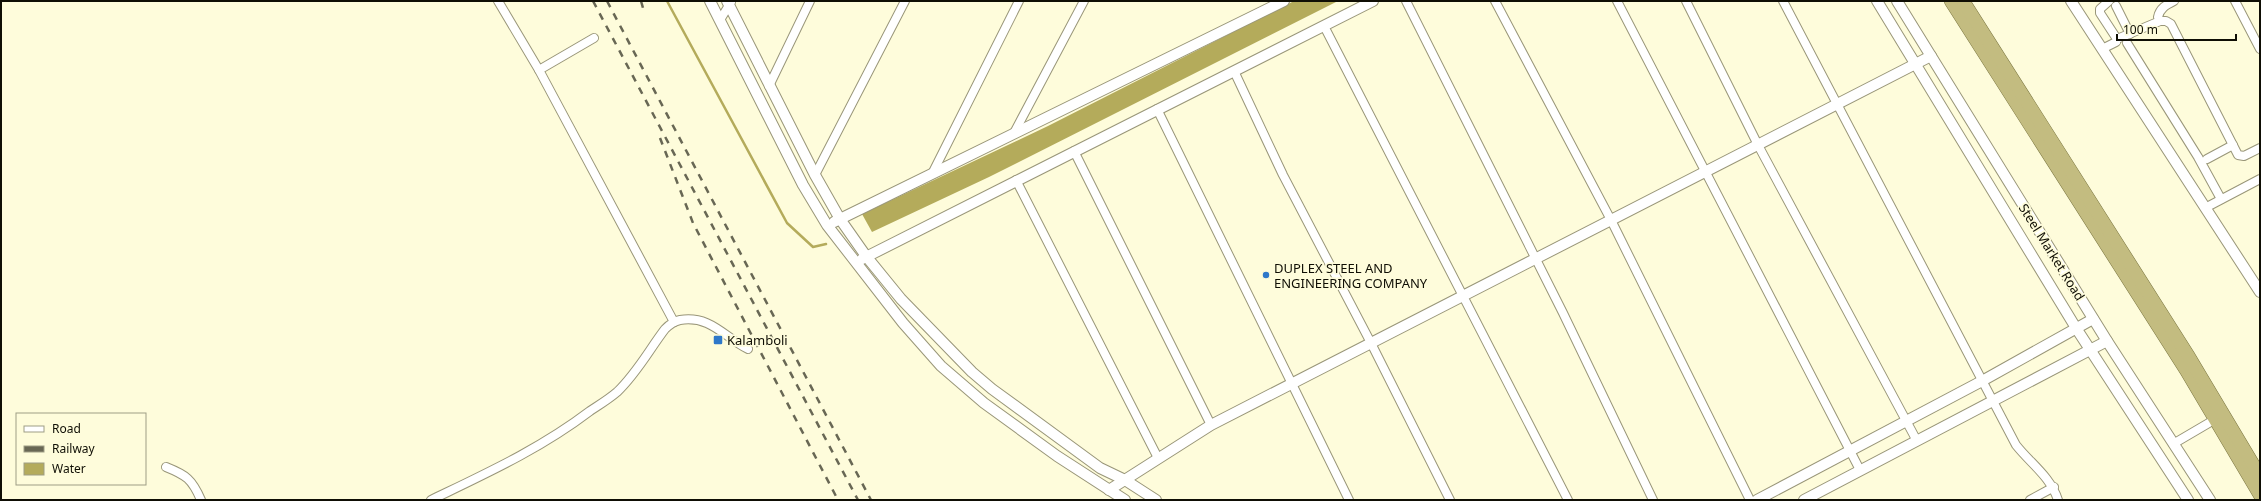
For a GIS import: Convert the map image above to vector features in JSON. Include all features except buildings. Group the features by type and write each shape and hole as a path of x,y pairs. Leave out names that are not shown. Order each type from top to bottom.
{"highway":[{"path":"1951,1 2219,417 2260,476"},
{"path":"1963,1 2219,417 2260,495"}],"street":[{"path":"498,1 539,70 674,322"},
{"path":"710,1 803,185 827,225 853,261 903,324 941,366 990,408 1056,456 1125,500"},
{"path":"769,86 810,1"},
{"path":"815,175 905,1"},
{"path":"932,174 1019,1"},
{"path":"1014,133 1084,1"},
{"path":"827,225 843,223 932,174 1284,1"},
{"path":"853,261 1373,1"},
{"path":"1406,1 1536,258 1653,500"},
{"path":"1495,1 1611,220 1750,500"},
{"path":"1617,1 1860,470"},
{"path":"1686,1 1758,144 1916,441"},
{"path":"1783,1 1836,105 2016,445 2045,475 2054,487 2058,500"},
{"name":"Steel Market Road","path":"1877,1 2076,328 2188,500"},
{"name":"Steel Market Road","path":"1897,1 2093,319 2210,500"},
{"path":"2071,1 2260,292"},
{"path":"2160,21 2158,17 2159,12 2163,6 2174,1"},
{"path":"2235,1 2260,49"},
{"path":"720,20 729,2"},
{"path":"729,2 769,86 815,175 843,223 865,254 901,299 972,372 992,389 1100,468 1124,480 1156,500"},
{"path":"2130,34 2113,3 2100,9 2100,13 2117,39 2130,34 2160,21 2166,21 2171,24 2238,155 2244,156 2260,148"},
{"path":"1324,26 1568,500"},
{"path":"539,70 594,38"},
{"path":"2102,49 2116,42"},
{"path":"2127,43 2198,157 2222,199"},
{"path":"1110,490 1211,425 1931,56"},
{"path":"1234,71 1283,175 1371,343 1450,500"},
{"path":"1157,109 1290,384 1349,500"},
{"path":"2207,159 2233,145"},
{"path":"1074,151 1211,425"},
{"path":"2205,208 2260,179"},
{"path":"1016,180 1158,458"},
{"path":"1757,500 1982,381 2093,319"},
{"path":"431,500 503,466 568,428 617,393 645,360 666,328 674,322 682,320 706,322 718,327 727,336 748,349"},
{"path":"1804,500 2107,341"},
{"path":"2173,444 2219,417"},
{"path":"166,467 184,474 195,487 200,500"},
{"path":"2030,500 2054,487"}],"water":[{"path":"1294,1 1338,1 989,177 872,232 862,214 1048,126"}],"waterway":[{"path":"667,1 787,223 813,247 826,244"}],"railway":[{"path":"593,1 858,500"},
{"path":"607,1 871,500"},
{"path":"641,1 643,8"},
{"path":"660,138 693,223 838,500"}],"place":[{"name":"DUPLEX STEEL AND ENGINEERING COMPANY","path":"1266,275"},
{"name":"Kalamboli","path":"718,340"}]}
